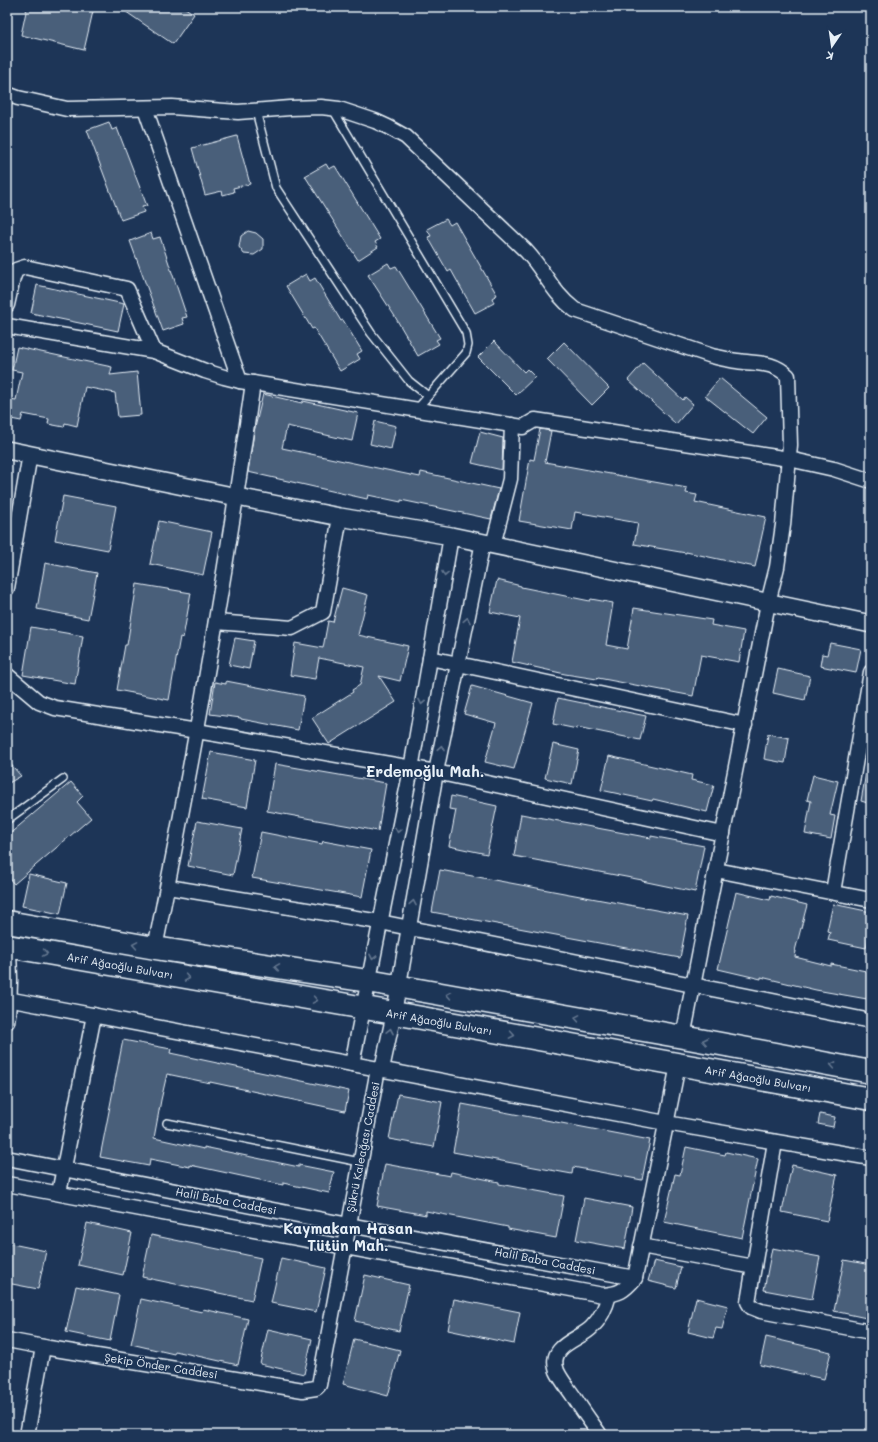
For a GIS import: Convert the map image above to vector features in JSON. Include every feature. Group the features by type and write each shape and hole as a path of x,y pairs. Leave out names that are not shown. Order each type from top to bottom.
{"highway":[{"path":"7,922 155,948 398,986 871,1072"},
{"name":"Arif Ağaoğlu Bulvarı","path":"8,946 871,1099"}],"street":[{"path":"7,94 18,98 67,109 172,107 256,112 290,108 321,107 339,109 375,121 406,137 535,260 559,296 575,310 712,356 735,361 769,364 781,369 788,376 790,445 783,524 777,567 768,603 684,1037"},
{"path":"145,108 246,382 237,497 197,731 155,948"},
{"path":"7,305 16,270 25,267 127,289 154,351"},
{"path":"7,326 154,351 211,373 246,382 523,427 535,420 789,459 834,469 871,481"},
{"name":"Şükrü Kaleağası Caddesi","path":"316,1388 319,1385 360,1162 380,1069 394,1014 436,772 458,664 488,544 510,479 512,425"},
{"path":"7,450 340,517 451,536 871,624"},
{"path":"7,588 30,454"},
{"path":"216,622 292,628 324,612 340,517"},
{"path":"352,1064 411,768 451,536"},
{"path":"430,658 744,725"},
{"path":"833,892 871,672"},
{"path":"7,675 39,702 55,708 436,772 723,834"},
{"path":"716,870 871,900"},
{"path":"168,887 380,922 408,929 871,1022"},
{"path":"7,1022 11,970 8,946"},
{"path":"9,999 666,1123 871,1158"},
{"path":"59,1193 94,1015"},
{"path":"7,1184 603,1295 616,1294 625,1289 635,1278 678,1065"},
{"path":"775,1142 748,1302 751,1307 761,1311 871,1332"},
{"name":"Halil Baba Caddesi","path":"7,1158 349,1225 635,1278"},
{"path":"641,1246 754,1268"},
{"path":"600,1435 562,1380 556,1369 555,1359 559,1351 570,1341 591,1329 599,1319 607,1303 609,1295"},
{"name":"Şekip Önder Caddesi","path":"7,1340 303,1390 316,1388"},
{"path":"27,1435 43,1347"}],"lane":[{"path":"332,108 466,333 468,345 466,353 416,410"},
{"path":"256,112 276,188 371,333 409,380 428,396"},
{"path":"7,820 63,779"},
{"path":"167,1123 360,1162"}],"building":[{"path":"27,7 46,7 58,10 59,7 94,7 84,50 21,35"},
{"path":"119,7 184,7 194,14 173,44"},
{"path":"109,122 112,130 117,128 147,206 142,207 144,212 121,220 87,130"},
{"path":"237,136 250,184 233,188 234,192 223,195 222,191 205,195 192,148"},
{"path":"326,164 329,169 335,166 380,239 375,242 378,247 358,260 305,176"},
{"path":"446,219 450,225 455,222 497,295 492,298 494,303 475,313 451,270 448,272 428,237 431,236 427,229"},
{"path":"248,231 256,233 263,239 263,249 254,255 244,254 239,247 241,236"},
{"path":"151,233 153,239 160,237 187,317 182,318 184,324 163,331 130,241"},
{"path":"388,263 391,268 396,266 440,338 436,340 439,344 418,356 368,275"},
{"path":"306,274 310,281 315,278 341,321 343,320 362,351 357,354 360,359 340,371 286,286"},
{"path":"37,285 124,304 118,331 31,313"},
{"path":"494,341 524,372 527,369 535,377 516,395 478,357"},
{"path":"564,342 609,388 592,405 547,359"},
{"path":"17,347 112,367 110,375 137,372 141,415 118,417 115,393 85,387 77,426 65,423 64,427 48,424 49,419 23,414 21,421 11,419 12,416 7,415 10,399 16,400 22,372 12,370"},
{"path":"643,363 683,400 685,397 693,404 676,424 628,380"},
{"path":"720,378 767,417 753,434 705,396"},
{"path":"263,394 358,413 352,441 287,426 282,448 420,477 421,472 499,489 491,519 401,500 401,502 368,495 367,499 248,472 254,432"},
{"path":"375,421 396,426 391,449 370,444"},
{"path":"540,429 551,431 545,462 687,488 686,493 697,495 695,502 766,517 755,567 686,552 634,544 638,523 575,512 572,530 519,521 530,459 534,460"},
{"path":"480,432 503,438 502,470 472,463"},
{"path":"63,496 116,506 108,550 55,540"},
{"path":"159,521 212,532 203,575 150,564"},
{"path":"45,563 97,573 88,619 37,609"},
{"path":"497,580 521,587 590,601 591,599 613,603 606,645 627,649 634,608 712,620 711,625 744,631 739,662 701,655 693,696 598,678 565,674 512,662 520,618 490,612"},
{"path":"137,584 191,593 183,638 180,637 169,700 117,690 125,645 127,645"},
{"path":"342,588 368,595 358,635 408,646 400,681 379,676 396,702 329,744 312,718 353,692 352,690 360,685 364,667 319,658 315,679 290,675 295,643 323,648 328,621 333,622"},
{"path":"31,627 83,636 75,684 23,675"},
{"path":"235,638 254,641 249,669 229,665"},
{"path":"830,643 861,649 856,673 820,666 822,654 827,655"},
{"path":"778,669 810,676 805,700 773,693"},
{"path":"226,681 304,696 298,730 241,718 210,714 215,682 226,684"},
{"path":"472,686 533,703 514,769 485,762 496,723 464,714"},
{"path":"558,698 646,716 640,740 577,727 577,729 553,724"},
{"path":"768,734 789,738 785,763 764,759"},
{"path":"553,744 579,750 572,784 545,778"},
{"path":"211,752 255,760 247,807 202,799"},
{"path":"609,756 692,775 691,780 714,785 707,812 653,799 652,801 601,790"},
{"path":"7,760 21,776 7,784"},
{"path":"275,764 386,783 378,831 267,811"},
{"path":"866,773 871,774 871,804 861,801"},
{"path":"813,775 838,781 830,815 835,816 831,839 805,834 811,801 807,800"},
{"path":"71,782 83,796 77,802 91,818 14,884 7,876 7,836"},
{"path":"451,796 497,806 487,854 449,846 456,810 449,809"},
{"path":"521,814 651,838 651,836 704,846 695,892 642,880 514,856"},
{"path":"197,821 242,829 233,875 188,866"},
{"path":"261,832 322,844 323,841 371,850 362,897 252,878"},
{"path":"440,870 688,916 680,958 432,912"},
{"path":"29,874 67,883 60,914 22,906"},
{"path":"736,892 770,900 771,896 807,905 795,951 795,957 831,966 831,964 871,972 867,999 816,990 761,977 761,979 718,969"},
{"path":"833,904 871,912 871,924 866,948 828,940 830,932 827,931"},
{"path":"123,1040 171,1049 170,1053 349,1091 345,1111 167,1074 161,1100 154,1138 299,1167 299,1165 334,1172 329,1193 283,1183 283,1185 190,1165 190,1167 150,1159 149,1166 100,1157"},
{"path":"398,1094 442,1102 434,1147 389,1139"},
{"path":"462,1104 650,1140 642,1180 573,1167 572,1174 453,1152"},
{"path":"820,1114 835,1117 833,1127 818,1124"},
{"path":"686,1147 725,1155 726,1152 758,1159 742,1238 664,1222 675,1174 680,1175"},
{"path":"385,1164 450,1176 451,1172 499,1182 499,1184 564,1196 556,1238 426,1211 426,1215 377,1206"},
{"path":"792,1165 837,1175 827,1221 782,1212"},
{"path":"584,1198 632,1207 625,1249 576,1240"},
{"path":"87,1223 132,1233 123,1275 78,1265"},
{"path":"151,1235 261,1258 252,1300 142,1277"},
{"path":"7,1243 46,1251 38,1289 7,1283"},
{"path":"772,1248 820,1257 812,1299 764,1290"},
{"path":"281,1258 326,1268 316,1312 271,1303"},
{"path":"844,1260 871,1265 871,1319 834,1311"},
{"path":"654,1261 681,1267 676,1288 648,1281"},
{"path":"365,1275 409,1285 399,1331 355,1321"},
{"path":"76,1286 119,1295 110,1341 66,1332"},
{"path":"696,1298 728,1306 722,1329 716,1328 713,1338 688,1332"},
{"path":"141,1299 202,1312 203,1309 248,1319 238,1365 175,1351 174,1354 131,1344"},
{"path":"454,1299 520,1312 514,1344 448,1330"},
{"path":"268,1329 312,1339 304,1374 260,1364"},
{"path":"766,1337 831,1352 824,1379 760,1365"},
{"path":"354,1339 400,1350 388,1396 343,1384"}],"district":[{"name":"Erdemoğlu Mah.","path":"425,772"},
{"name":"Kaymakam Hasan Tütün Mah.","path":"348,1238"}]}
